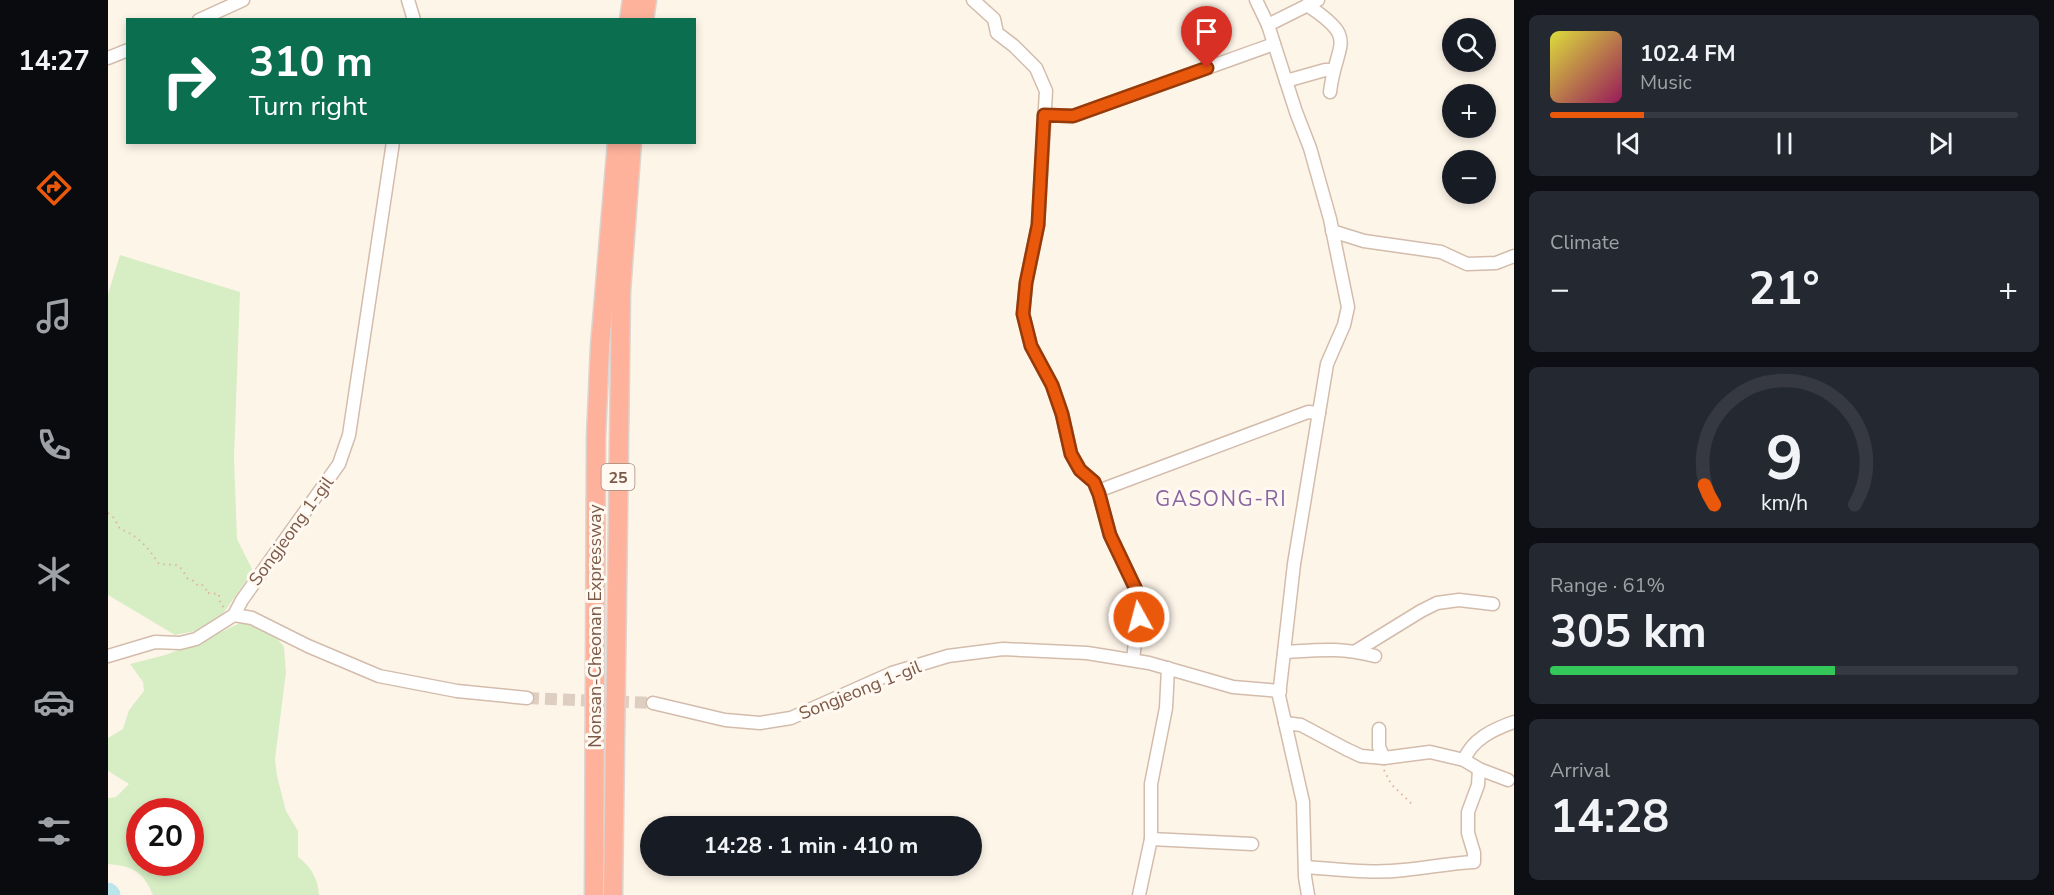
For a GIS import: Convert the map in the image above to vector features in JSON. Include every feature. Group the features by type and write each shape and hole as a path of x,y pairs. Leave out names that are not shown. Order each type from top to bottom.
{"highway":[{"path":"629,18 632,0"},
{"path":"644,18 647,0"},
{"name":"Nonsan-Cheonan Expressway","path":"594,895 596,437 601,324 617,144"},
{"name":"Nonsan-Cheonan Expressway","path":"613,895 621,291 632,144"}],"street":[{"path":"203,18 243,0"},
{"path":"408,0 413,18"},
{"path":"973,0 994,19 997,33 1036,68 1046,91 1038,225 1026,283 1023,314 1031,346 1052,385 1062,414 1071,454 1080,470 1094,482 1110,535 1140,598 1133,660"},
{"path":"1256,0 1268,25 1310,148 1332,231 1347,307 1344,325 1327,364 1294,564 1280,691 1303,802 1308,895"},
{"path":"1268,25 1312,3 1340,30 1342,48 1333,70 1330,92"},
{"path":"1044,115 1073,116 1274,44"},
{"path":"108,58 126,51"},
{"path":"1286,81 1325,70 1333,70"},
{"name":"Songjeong 1-gil","path":"233,616 242,600 339,465 343,455 349,435 393,144"},
{"path":"1332,231 1364,241 1441,252 1467,264 1496,263 1514,256"},
{"path":"1098,491 1308,412 1319,413"},
{"path":"1356,651 1437,603 1459,600 1493,604"},
{"path":"108,656 155,642 180,643 196,639 233,616 252,618 308,646 380,676 457,692 527,698"},
{"path":"1285,652 1327,648 1356,651 1375,656"},
{"name":"Songjeong 1-gil","path":"653,703 725,720 760,723 791,718 892,673 948,656 1003,649 1087,653 1168,668 1233,687 1280,691"},
{"path":"1139,895 1151,839 1151,784 1166,708 1168,668"},
{"path":"1464,760 1475,743 1494,729 1514,722"},
{"path":"1285,723 1301,725 1362,756 1384,758 1430,752 1464,760 1479,770 1508,780"},
{"path":"1379,729 1379,747 1384,758"},
{"path":"1305,867 1402,870 1452,862 1474,862 1474,853 1468,833 1468,812 1478,785 1479,770"},
{"path":"1151,839 1252,844"}],"path":[{"path":"108,513 120,529 129,532 143,543 159,564 176,565 182,569 187,578 198,586 202,585 207,593 219,594 219,600 227,614 233,616"},
{"path":"1384,758 1384,771 1391,784 1413,806"}],"green space":[{"path":"120,255 240,292 234,457 237,539 253,571 220,618 195,631 175,635 108,595 108,294"},
{"path":"244,621 277,638 284,647 286,672 275,759 277,776 286,811 298,831 298,857 313,873 319,895 153,895 142,876 204,876 204,798 126,798 126,867 108,864 108,798 116,797 129,784 108,771 108,738 123,729 129,710 144,691 143,682 130,664 190,646 208,634 219,633"}],"tunnel":[{"path":"527,698 653,703"}],"district":[{"name":"GASONG-RI","path":"1221,499"}],"route":[{"path":"1139,617 1140,598 1110,535 1094,482 1080,470 1071,454 1062,414 1052,385 1031,346 1023,314 1026,283 1038,225 1044,115 1073,116 1207,68"}]}
